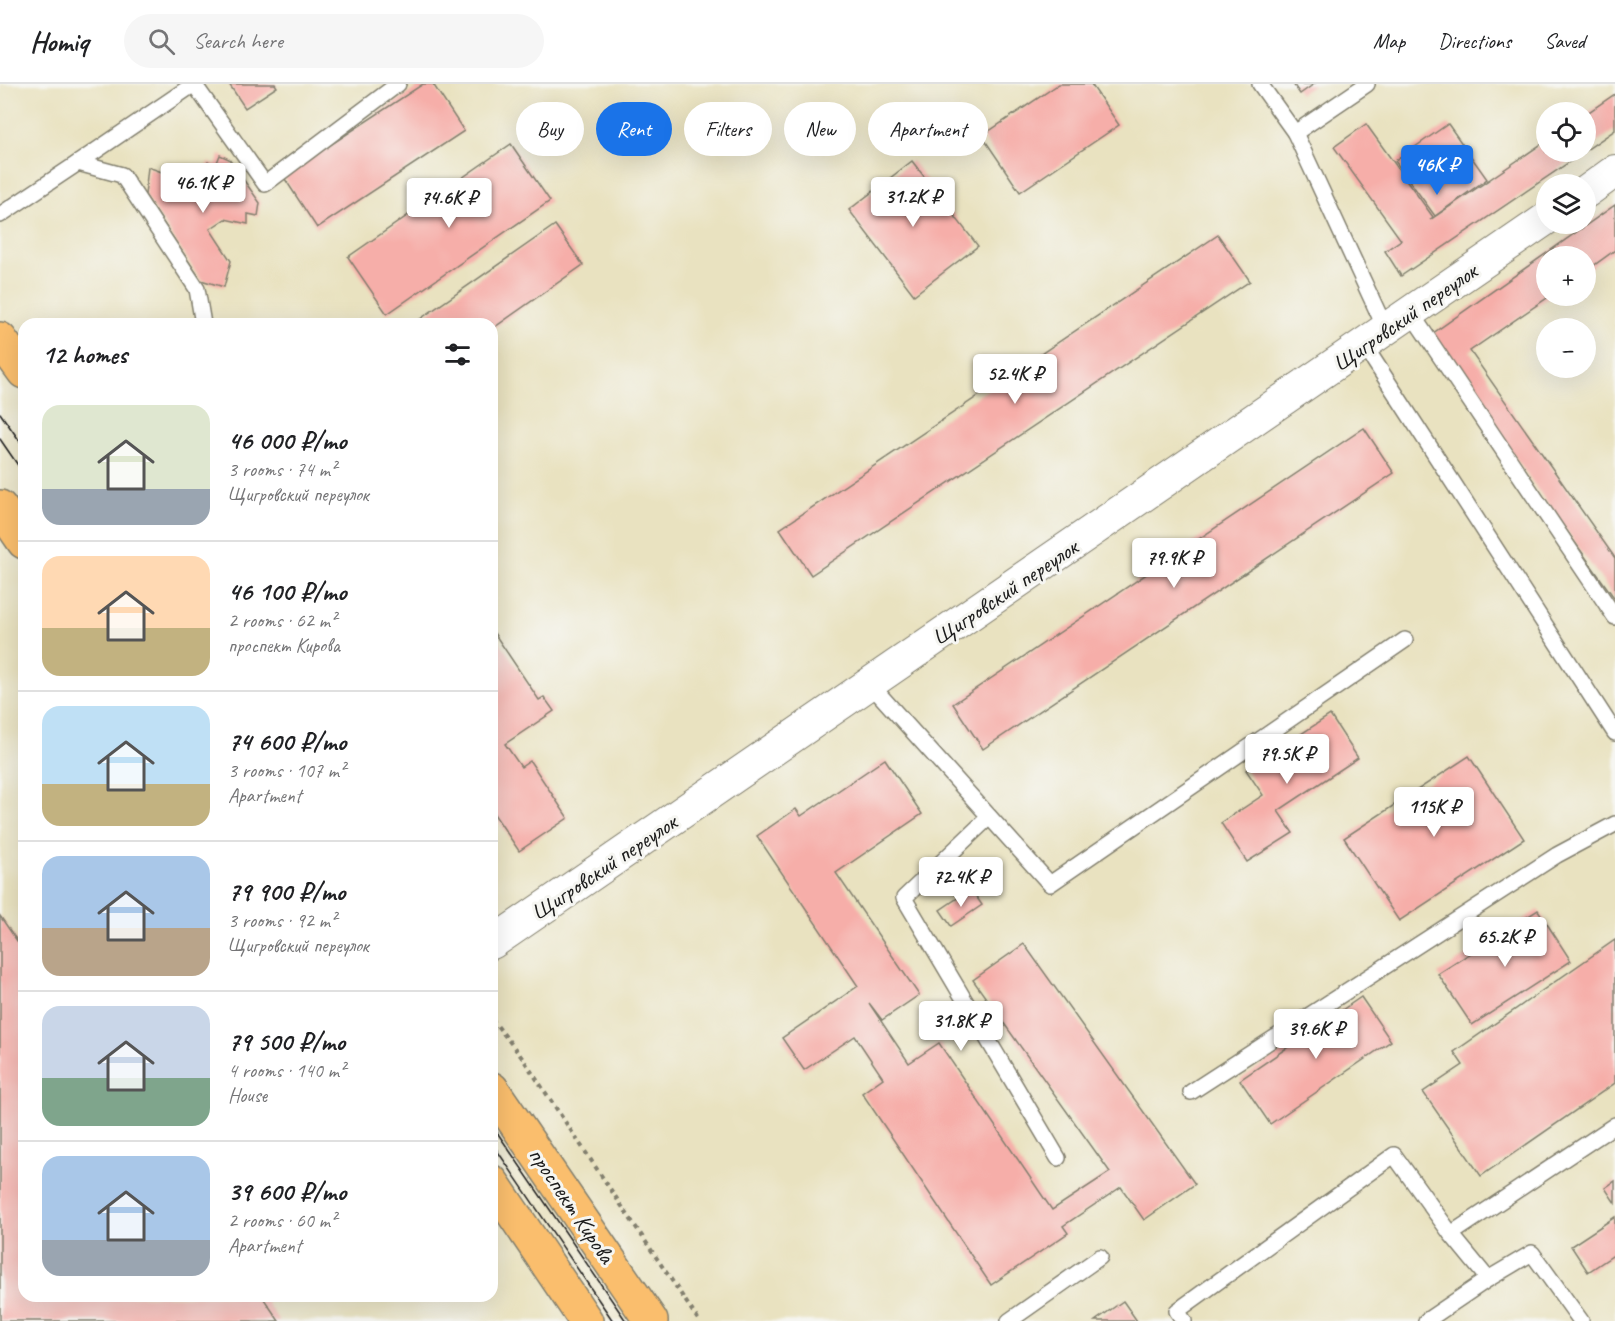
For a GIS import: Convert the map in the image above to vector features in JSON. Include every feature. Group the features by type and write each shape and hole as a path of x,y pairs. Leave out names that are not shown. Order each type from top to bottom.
{"main road":[{"path":"0,339 18,364"},
{"path":"0,507 18,533"},
{"name":"проспект Кирова","path":"498,1098 651,1321"},
{"path":"498,1191 586,1321"}],"street":[{"path":"1596,185 1615,171"},
{"name":"Щигровский переулок","path":"498,940 1536,226"}],"lane":[{"path":"0,215 194,84 265,184 398,84"},
{"path":"1260,84 1295,133 1387,330 1615,733"},
{"path":"1295,133 1367,84"},
{"path":"78,163 122,175 197,289 202,318"},
{"path":"1387,330 1615,618"},
{"path":"870,684 1050,884 1405,640"},
{"path":"989,817 904,898 1058,1158"},
{"path":"1191,1092 1557,855 1615,824"},
{"path":"1452,1234 1615,1125"},
{"path":"1184,1321 1177,1311 1394,1155 1488,1279"},
{"path":"1426,1321 1488,1279 1532,1253 1581,1321"},
{"path":"1009,1321 1100,1257"}],"path":[{"path":"498,1027 523,1059 699,1321"}],"building":[{"path":"229,84 275,84 277,87 245,108"},
{"path":"423,84 433,84 464,131 317,228 283,176"},
{"path":"1059,84 1091,84 1119,125 1020,192 988,145 988,132"},
{"path":"1293,84 1314,84 1300,94"},
{"path":"1615,94 1615,130 1596,143 1596,107"},
{"path":"1366,124 1433,217 1430,220 1536,148 1536,162 1569,162 1552,174 1536,174 1536,185 1401,276 1385,251 1401,240 1334,147"},
{"path":"1448,124 1487,179 1435,216 1395,161"},
{"path":"511,144 516,151 516,156 519,156 550,201 387,314 348,257"},
{"path":"220,155 229,159 260,203 258,216 248,214 248,224 225,219 210,229 231,261 224,287 201,280 145,195 148,167 173,176 186,194 205,183 208,162 216,165"},
{"path":"912,161 978,246 914,295 849,210"},
{"path":"1615,205 1615,250 1596,264 1596,246 1557,246 1574,234 1596,234 1596,218"},
{"path":"555,225 583,265 498,325 498,318 422,318"},
{"path":"1218,235 1250,281 811,575 780,529"},
{"path":"1536,261 1536,306 1470,351 1615,558 1615,599 1429,336"},
{"path":"1364,428 1394,473 983,749 953,704"},
{"path":"498,639 539,700 544,697 554,711 505,744 521,767 530,761 568,818 519,851 498,820"},
{"path":"1330,715 1358,758 1278,811 1293,833 1247,862 1221,823 1263,795 1246,770"},
{"path":"1469,756 1524,839 1399,921 1344,838"},
{"path":"885,759 922,814 836,873 919,995 882,1020 869,1003 909,1063 939,1043 1052,1210 1110,1172 973,980 1024,944 1195,1184 1144,1220 1121,1187 1063,1226 1068,1233 991,1285 862,1093 883,1078 855,1036 804,1070 782,1038 858,986 757,836 796,809 801,816"},
{"path":"971,889 982,905 951,926 940,910"},
{"path":"1538,910 1571,961 1472,1025 1438,974"},
{"path":"0,916 18,942 18,1302 266,1302 279,1321 0,1321"},
{"path":"1615,940 1615,1083 1481,1176 1423,1092 1463,1065 1454,1052"},
{"path":"1361,997 1391,1041 1270,1124 1240,1080"},
{"path":"1615,1181 1615,1203 1605,1188"},
{"path":"1615,1217 1615,1254 1588,1272 1571,1246"},
{"path":"1123,1301 1137,1321 1095,1321"}],"tram line":[{"path":"0,413 18,438"},
{"path":"0,439 18,465"},
{"path":"498,1134 626,1321"},
{"path":"498,1152 613,1321"}]}
